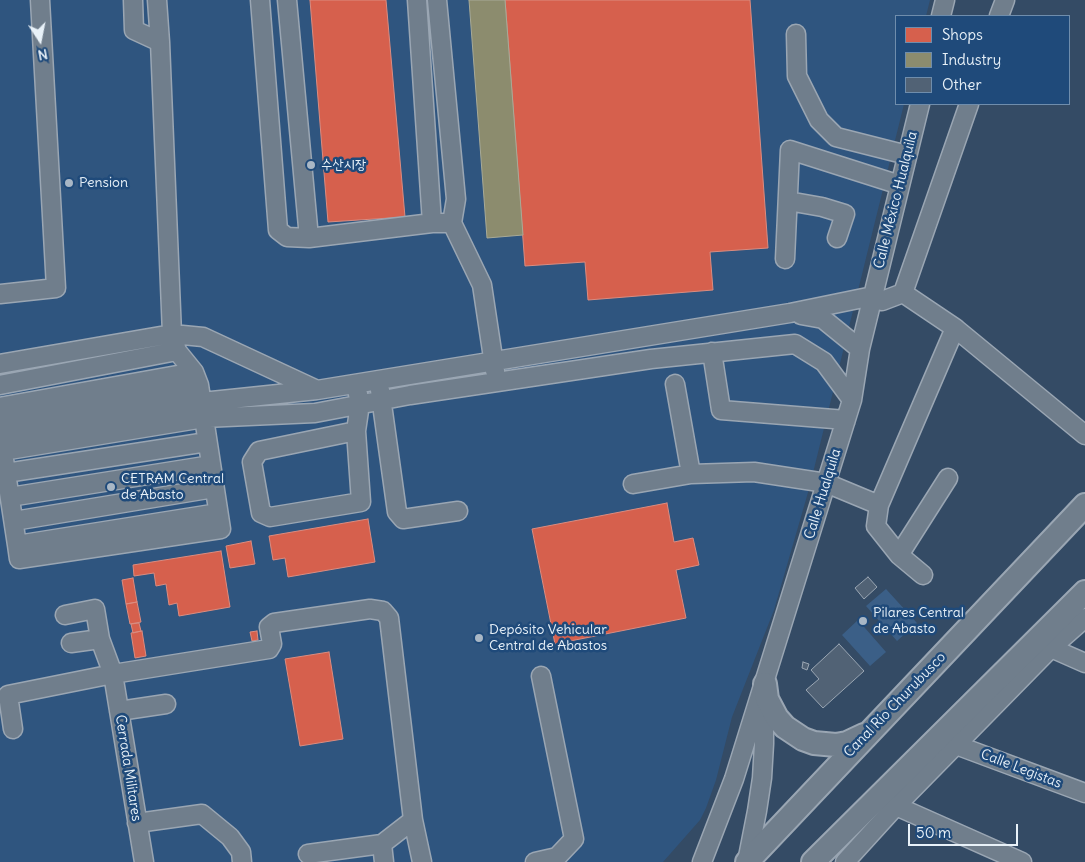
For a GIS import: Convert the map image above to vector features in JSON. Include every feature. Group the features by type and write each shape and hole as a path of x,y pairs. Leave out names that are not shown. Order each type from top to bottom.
{"main road":[{"name":"Canal Río Churubusco","path":"747,862 1085,505"},
{"path":"813,862 1085,592"},
{"path":"764,687 767,699 777,718 785,727 803,739 814,743 836,745 847,743 867,734"}],"street":[{"path":"0,294 56,288 40,0"},
{"path":"133,0 134,30 160,42"},
{"path":"157,0 172,334 177,351 197,378 203,410 221,529 20,559 1,439 203,410 790,313 873,296 882,301 903,293 969,105"},
{"path":"260,0 278,230 287,237 309,238 432,223 452,223"},
{"path":"287,0 309,238"},
{"path":"417,0 432,223"},
{"path":"437,0 456,199 452,223 482,285 496,382"},
{"path":"941,15 945,0"},
{"path":"999,15 1005,0"},
{"path":"796,34 797,76 819,120 836,137 907,155"},
{"name":"Calle México Hualquila","path":"873,296 920,105"},
{"path":"786,259 790,150 900,185"},
{"path":"788,201 822,207 845,214 837,238"},
{"path":"903,293 955,328 1085,435"},
{"name":"Calle Hualquila","path":"702,862 734,779 764,687 846,420 852,400 860,349 873,296"},
{"path":"790,313 823,319 860,349"},
{"path":"923,575 899,555 876,526 879,505 955,328"},
{"path":"0,364 172,334 204,337 318,390"},
{"path":"620,341 624,363"},
{"path":"203,410 314,412 624,363 795,344 824,362 852,400"},
{"path":"0,385 177,351"},
{"path":"712,352 721,410 846,420"},
{"path":"0,407 197,378"},
{"path":"0,420 197,378"},
{"path":"378,380 397,512 403,519 458,511"},
{"path":"356,384 360,404 356,432 360,502 270,517 261,513 252,462 259,451 356,432"},
{"path":"676,384 691,474"},
{"path":"6,473 207,442"},
{"path":"10,497 211,465"},
{"path":"633,484 691,474 754,472 826,483 879,505"},
{"path":"899,555 948,478"},
{"path":"14,521 214,488"},
{"name":"Cerrada Militares","path":"64,615 96,609 100,639 113,674 144,862"},
{"path":"13,729 8,695 113,674 269,649 272,644 269,627 274,623 370,609 383,611 389,618 414,820 422,862"},
{"path":"845,862 896,806 956,745 1052,648 1085,618"},
{"path":"71,643 100,639"},
{"path":"1052,648 1085,663"},
{"path":"535,862 557,857 574,839 541,676"},
{"name":"Calle Hualquila","path":"747,862 762,778 765,710 764,687"},
{"path":"119,711 166,704"},
{"name":"Calle Legistas","path":"956,745 1085,794"},
{"path":"896,806 1022,862"},
{"path":"138,823 202,814 230,837 241,852 242,862"},
{"path":"308,854 382,844 414,820"},
{"path":"382,844 384,862"}],"shaded area":[{"path":"0,0 930,0 926,15 895,15 895,105 904,105 809,489 774,610 732,717 716,780 706,808 700,820 663,862 0,862"},
{"path":"886,589 917,623 897,641 866,606"},
{"path":"858,620 886,652 870,666 842,635"}],"building: Shops":[{"path":"310,0 386,0 405,217 328,222"},
{"path":"505,0 750,0 768,248 710,252 713,290 588,300 585,262 525,266"},
{"path":"667,503 674,542 693,538 699,565 676,570 686,618 555,644 532,529"},
{"path":"368,519 375,562 288,577 285,558 273,560 269,536"},
{"path":"251,541 255,564 230,568 226,546"},
{"path":"221,551 230,607 179,616 177,603 169,605 166,584 156,586 154,573 134,576 133,565"},
{"path":"133,578 137,602 126,604 122,580"},
{"path":"137,602 141,622 130,624 126,604"},
{"path":"139,623 141,631 133,633 131,624"},
{"path":"142,631 146,656 135,658 131,633"},
{"path":"257,631 258,640 252,641 250,632"},
{"path":"329,652 343,739 300,746 285,659"}],"building: Industry":[{"path":"469,0 505,0 523,235 487,238"}],"building: Other":[{"path":"868,577 877,587 864,599 855,588"},
{"path":"839,644 864,671 823,708 806,690 819,679 811,670"},
{"path":"803,662 809,664 807,670 802,668"}],"place":[{"name":"수산시장","path":"311,165"},
{"name":"Pension","path":"69,183"},
{"name":"CETRAM Central de Abasto","path":"111,487"},
{"name":"Pilares Central de Abasto","path":"863,621"},
{"name":"Depósito Vehicular Central de Abastos","path":"479,638"}]}
